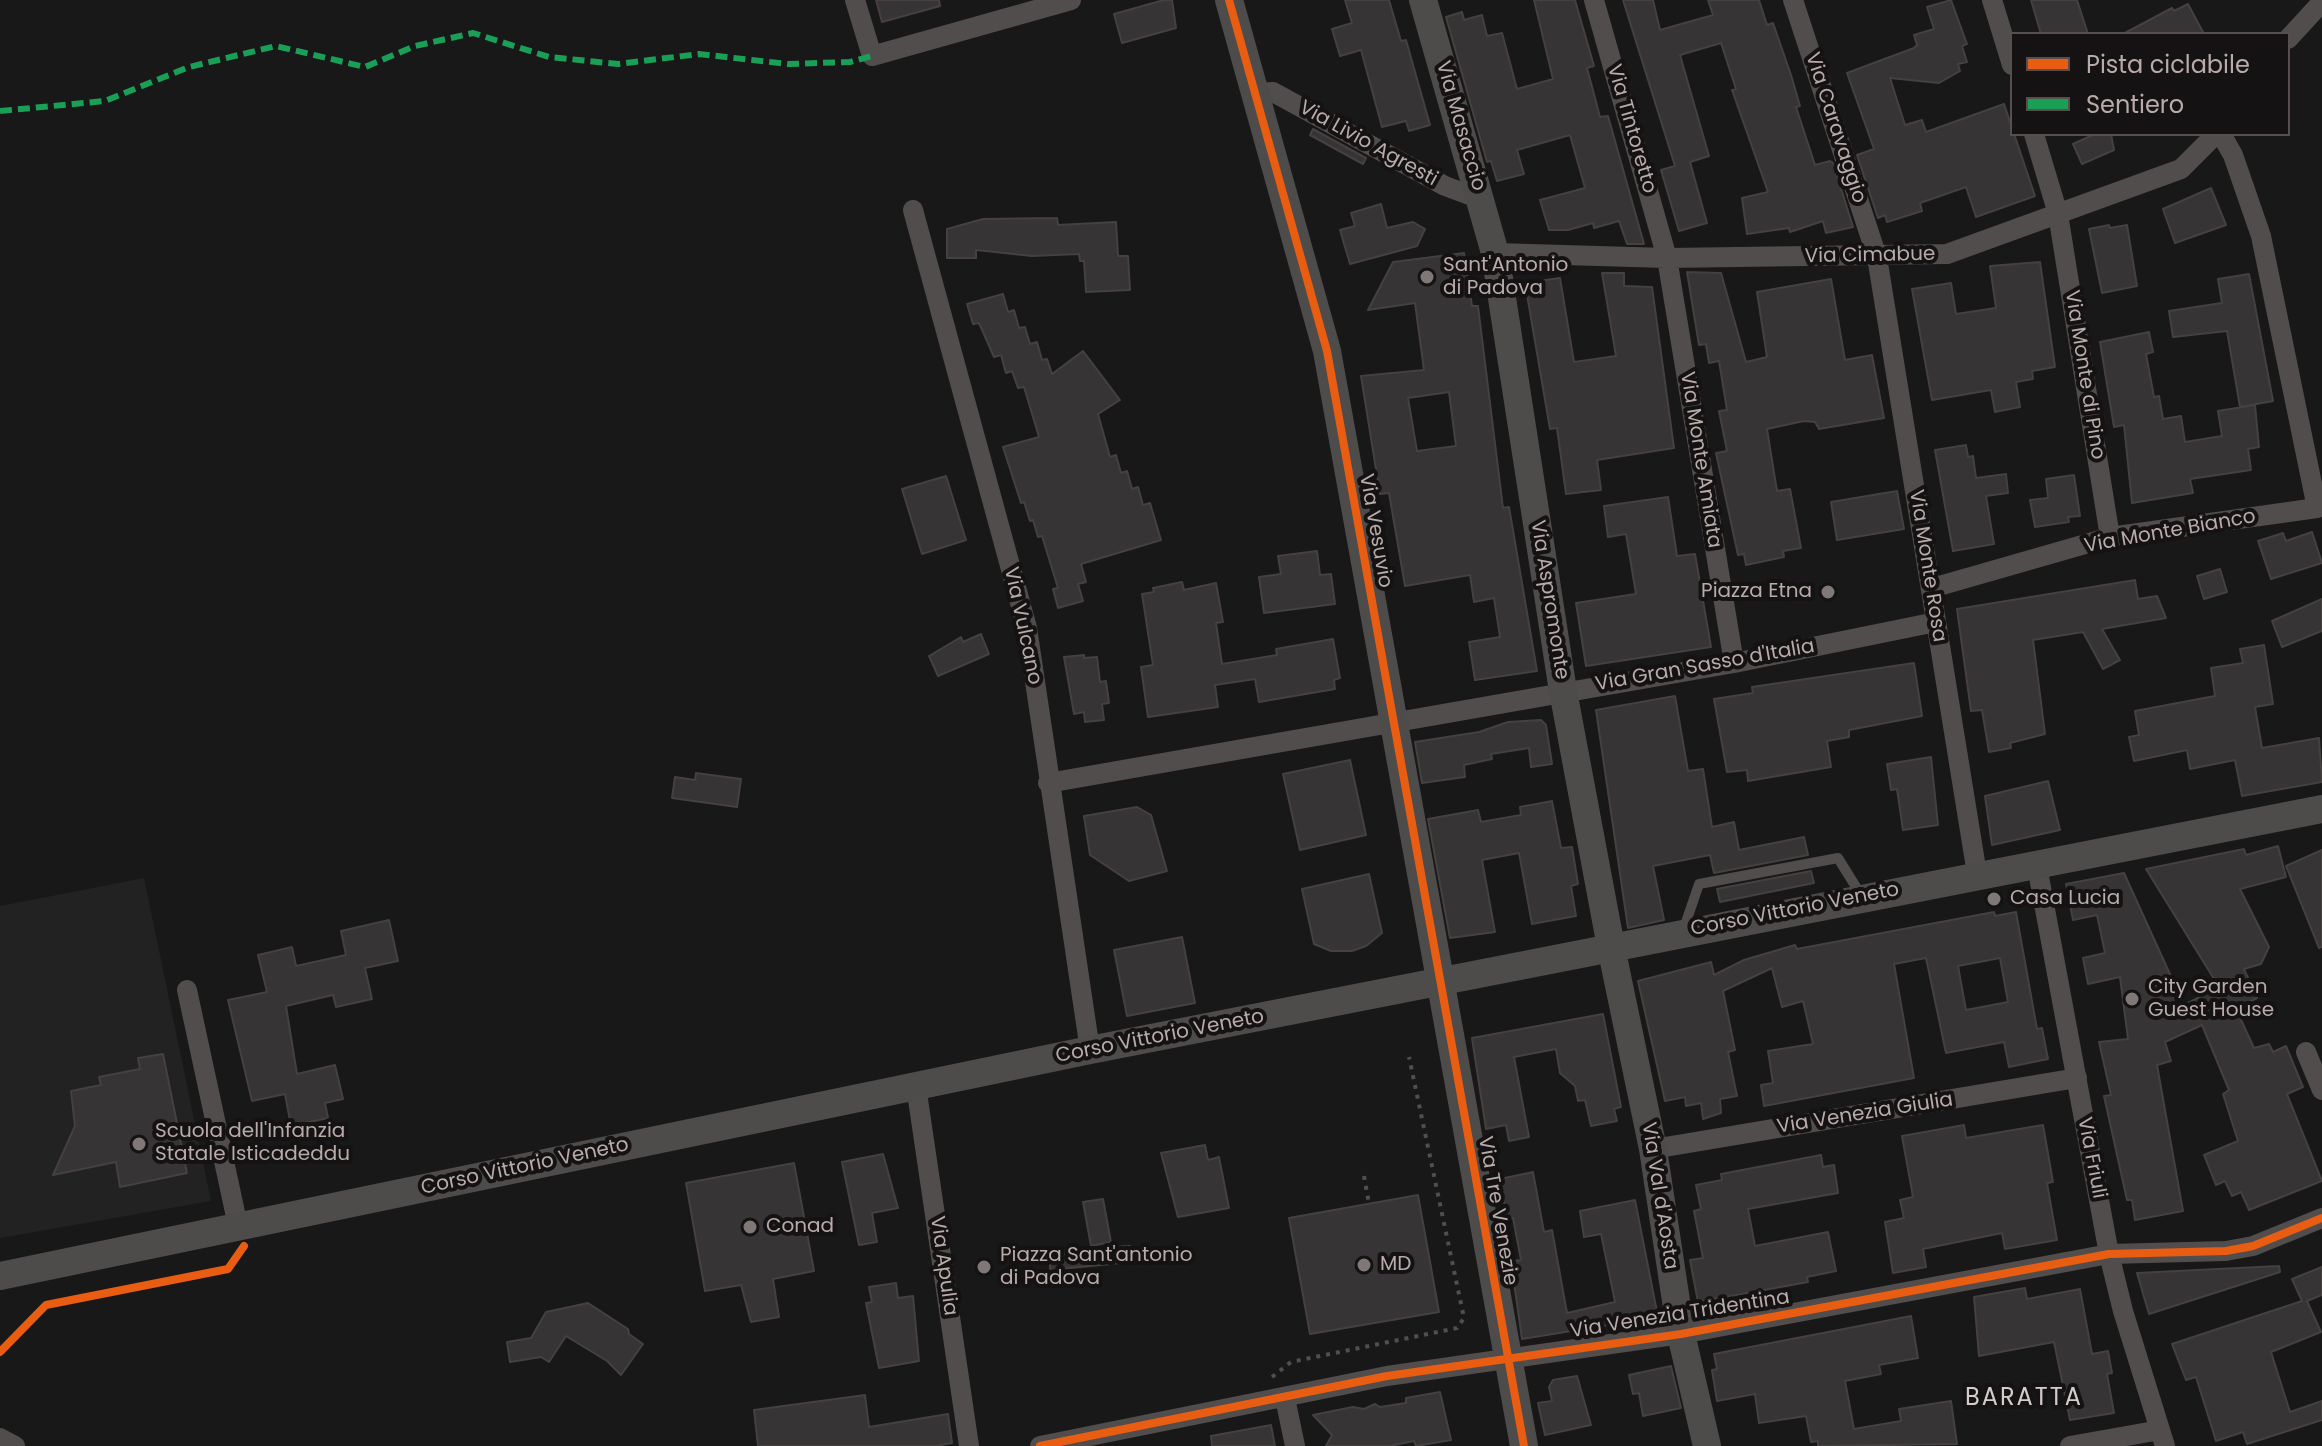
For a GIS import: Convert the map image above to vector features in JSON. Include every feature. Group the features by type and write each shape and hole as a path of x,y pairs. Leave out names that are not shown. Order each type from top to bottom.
{"street":[{"path":"855,0 872,56 1071,0"},
{"name":"Via Vesuvio","path":"1229,0 1327,351 1440,981"},
{"name":"Via Masaccio","path":"1423,0 1495,253"},
{"name":"Via Tintoretto","path":"1594,0 1667,258"},
{"name":"Via Caravaggio","path":"1793,0 1877,257"},
{"path":"1992,0 2010,58"},
{"path":"2290,37 2322,2"},
{"name":"Via Livio Agresti","path":"1256,93 1273,92 1445,186 1480,199"},
{"name":"Via Monte di Pino","path":"2035,136 2058,214 2110,537"},
{"name":"Via Cimabue","path":"1495,253 1667,258 1947,254 2181,169 2216,136"},
{"name":"Via Monte Bianco","path":"1932,588 2110,537 2317,508 2261,236 2233,155 2219,136"},
{"name":"Via Vulcano","path":"913,210 1027,628 1090,1050"},
{"name":"Via Aspromonte","path":"1495,253 1563,691 1611,947"},
{"name":"Via Monte Rosa","path":"1877,257 1977,874"},
{"name":"Via Monte Amiata","path":"1667,258 1734,663"},
{"name":"Via Gran Sasso d'Italia","path":"1048,783 1392,720 1734,663 1936,622"},
{"name":"Corso Vittorio Veneto","path":"0,1276 1090,1050 1977,874 2037,866 2322,809"},
{"name":"Via Friuli","path":"2037,866 2109,1254 2123,1311 2163,1438"},
{"name":"Via Val d'Aosta","path":"1611,947 1653,1149 1681,1334 1707,1446"},
{"name":"Via Tre Venezie","path":"1440,981 1524,1446"},
{"path":"187,990 238,1226"},
{"path":"2306,1052 2322,1090"},
{"name":"Via Venezia Giulia","path":"1653,1149 2077,1078"},
{"name":"Via Apulia","path":"916,1086 969,1446"},
{"name":"Via Venezia Tridentina","path":"1040,1446 1098,1440 1387,1376 1681,1334 2109,1254 2226,1251 2253,1246 2322,1218"},
{"path":"1285,1398 1295,1446"},
{"path":"0,1438 15,1446"},
{"path":"2070,1446 2163,1438"}],"lane":[{"path":"1683,932 1699,884 1838,858 1862,897"}],"path":[{"path":"1264,1402 1272,1376 1291,1362 1457,1328 1464,1318 1409,1057"},
{"path":"1364,1176 1369,1204"}],"shaded area":[{"path":"144,878 211,1201 0,1238 0,906"}],"building":[{"path":"876,0 939,0 940,6 882,22"},
{"path":"1172,0 1176,28 1122,43 1114,14"},
{"path":"1345,0 1389,0 1401,41 1406,40 1430,125 1409,131 1406,121 1382,127 1361,50 1340,56 1332,29 1352,23"},
{"path":"1534,0 1575,0 1594,66 1587,68 1600,117 1608,116 1644,244 1627,244 1619,221 1594,228 1593,223 1568,230 1549,230 1540,200 1585,188 1570,135 1517,150 1524,174 1497,181 1491,161 1487,162 1446,17 1462,12 1464,20 1482,15 1487,36 1502,33 1517,89 1553,79"},
{"path":"1623,0 1653,0 1660,30 1713,15 1708,0 1759,0 1767,25 1773,23 1791,75 1800,106 1796,107 1815,165 1833,163 1853,227 1826,233 1823,221 1790,232 1789,228 1747,234 1742,198 1768,192 1732,90 1736,89 1721,43 1680,55 1709,156 1690,162 1707,223 1679,231 1661,170 1675,166"},
{"path":"1951,0 1967,44 1962,46 1967,62 1958,64 1960,71 1939,83 1890,78 1905,125 1922,120 1926,132 2004,104 2010,122 2010,136 2015,136 2035,196 1976,217 1966,187 1920,203 1922,211 1887,222 1885,215 1878,218 1857,155 1874,149 1847,73 1914,48 1917,45 1914,35 1934,29 1927,7"},
{"path":"2031,0 2077,0 2087,32 2040,32"},
{"path":"2188,4 2203,32 2127,32 2172,8 2174,11"},
{"path":"1313,129 1366,158 1363,164 1310,135"},
{"path":"2091,136 2111,136 2114,150 2082,164 2073,144"},
{"path":"2211,188 2226,225 2175,243 2163,209"},
{"path":"1381,204 1387,228 1413,222 1425,229 1417,246 1350,264 1340,230 1355,226 1351,213"},
{"path":"1057,218 1058,225 1116,222 1118,256 1128,256 1130,290 1086,292 1084,261 1080,261 1079,254 1032,256 976,250 976,258 947,258 947,229 983,219"},
{"path":"2109,225 2110,228 2127,225 2137,286 2102,293 2089,229"},
{"path":"1464,253 1472,306 1478,306 1503,508 1509,507 1537,671 1475,680 1469,642 1500,637 1494,598 1474,602 1470,575 1405,586 1389,493 1380,494 1361,376 1424,370 1415,303 1368,310 1393,262","holes":["1449,392 1456,446 1417,451 1408,398"]},
{"path":"2040,262 2055,367 2032,371 2033,379 2016,382 2020,407 1995,412 1991,390 1932,400 1912,289 1951,283 1956,314 1996,308 1990,266"},
{"path":"1687,272 1721,273 1746,362 1767,357 1757,292 1831,279 1845,360 1872,355 1884,418 1819,429 1815,422 1804,421 1767,429 1777,491 1790,489 1801,548 1783,551 1784,557 1746,565 1744,554 1738,555 1716,453 1727,451 1719,411 1727,410 1719,361 1709,363 1706,344 1699,345"},
{"path":"1602,273 1624,273 1624,286 1652,287 1674,448 1597,460 1601,490 1566,494 1557,428 1550,429 1525,283 1560,278 1574,362 1616,356"},
{"path":"2249,274 2273,401 2240,407 2227,331 2173,337 2169,311 2222,303 2218,279"},
{"path":"1003,294 1008,312 1014,310 1019,328 1025,327 1030,344 1037,342 1042,360 1047,359 1052,374 1083,351 1120,400 1098,414 1110,457 1116,455 1121,473 1127,471 1132,489 1138,487 1143,505 1150,503 1161,540 1081,564 1086,582 1078,584 1083,601 1058,608 1053,589 1058,588 1042,536 1038,537 1024,502 1021,503 1003,447 1039,437 1024,387 1018,388 1012,371 1006,373 1001,355 994,357 979,323 973,324 967,304"},
{"path":"2149,332 2153,352 2146,354 2154,397 2159,396 2163,419 2181,416 2185,442 2222,436 2218,411 2255,405 2259,447 2248,449 2251,470 2190,479 2193,493 2132,503 2124,425 2114,427 2100,342"},
{"path":"1966,445 1968,457 1973,456 1976,478 2006,474 2008,493 1986,496 1994,544 1953,551 1935,450"},
{"path":"2074,475 2080,516 2068,517 2069,522 2035,527 2030,500 2048,498 2046,479"},
{"path":"946,476 966,540 922,554 902,489"},
{"path":"1897,491 1904,529 1837,540 1831,502"},
{"path":"1668,497 1677,556 1695,554 1711,647 1586,666 1576,603 1636,594 1626,534 1608,537 1604,506"},
{"path":"2312,532 2322,563 2271,579 2258,541 2283,533 2286,541"},
{"path":"1317,551 1320,575 1331,574 1335,604 1264,613 1259,577 1281,574 1278,556"},
{"path":"2220,569 2227,592 2204,599 2197,576"},
{"path":"2135,580 2138,599 2157,596 2166,618 2102,629 2120,660 2103,669 2083,632 2033,640 2045,734 2010,743 2011,748 1989,752 1982,710 1971,711 1957,609"},
{"path":"1182,582 1184,590 1216,583 1223,622 1216,623 1222,664 1277,655 1276,649 1333,639 1340,678 1334,680 1335,689 1259,702 1255,679 1215,685 1218,707 1148,717 1141,667 1153,665 1142,594 1154,592 1153,588"},
{"path":"2322,599 2322,631 2282,647 2272,621"},
{"path":"981,634 989,654 938,676 929,656 961,637 963,642"},
{"path":"2264,645 2273,704 2255,707 2262,748 2319,738 2322,782 2242,796 2235,760 2190,769 2187,750 2134,761 2129,737 2139,735 2135,711 2215,696 2211,668 2243,663 2240,649"},
{"path":"1084,655 1084,658 1097,657 1100,682 1106,681 1109,703 1102,704 1104,720 1085,722 1084,712 1074,714 1064,657"},
{"path":"1914,663 1922,716 1849,730 1849,737 1827,741 1831,767 1748,781 1747,770 1727,772 1714,699 1753,693 1752,687"},
{"path":"1675,696 1688,771 1703,769 1712,827 1734,822 1739,850 1804,837 1808,855 1714,873 1710,855 1653,866 1664,920 1628,928 1596,710"},
{"path":"1541,720 1546,725 1552,764 1531,767 1529,748 1491,754 1492,759 1464,765 1465,777 1422,783 1415,742 1479,732 1508,722"},
{"path":"1931,757 1938,825 1903,830 1897,789 1891,790 1887,764"},
{"path":"1350,760 1366,835 1300,850 1283,774"},
{"path":"696,773 741,779 737,807 672,798 675,777 695,780"},
{"path":"2048,781 2060,830 1992,845 1985,796"},
{"path":"1552,801 1561,848 1572,847 1578,884 1571,886 1576,916 1532,924 1519,853 1482,860 1495,932 1450,938 1428,819 1478,810 1481,822 1521,815 1520,807"},
{"path":"1137,807 1151,815 1167,871 1129,881 1090,855 1084,816"},
{"path":"2278,846 2286,877 2240,889 2269,947 2261,964 2244,969 2257,998 2236,1009 2254,1048 2269,1044 2273,1052 2286,1046 2303,1087 2287,1094 2322,1181 2249,1210 2241,1192 2232,1196 2225,1181 2216,1185 2204,1155 2238,1141 2223,1094 2229,1090 2202,1025 2165,1042 2171,1061 2157,1065 2183,1211 2135,1220 2132,1200 2127,1200 2104,1096 2111,1095 2099,1042 2128,1039 2120,977 2088,984 2083,958 2105,953 2097,915 2073,920 2066,884 2124,873 2184,1005 2219,987 2146,869 2244,849 2246,855"},
{"path":"2322,850 2322,947 2319,948 2286,866"},
{"path":"1811,871 1814,883 1720,902 1717,889"},
{"path":"1369,874 1382,933 1366,946 1352,951 1331,951 1314,944 1302,889"},
{"path":"1994,912 1995,916 2016,912 2037,1029 2042,1028 2048,1059 2009,1067 2004,1042 1946,1053 1926,958 1894,964 1914,1078 1764,1106 1761,1085 1773,1083 1768,1051 1813,1044 1803,1001 1782,1007 1772,968 1723,991 1735,1050 1728,1052 1737,1096 1720,1099 1721,1113 1703,1119 1701,1103 1686,1106 1685,1097 1665,1101 1638,981 1711,962 1714,975 1744,960 1795,945 1797,949","holes":["2000,958 2008,1002 1966,1010 1958,966"]},
{"path":"389,920 398,961 365,968 372,999 336,1007 333,995 286,1006 297,1074 335,1065 343,1099 325,1103 328,1118 291,1126 285,1094 252,1101 228,1000 267,992 258,955 292,947 296,966 346,955 341,931"},
{"path":"1182,937 1195,1003 1127,1016 1114,950"},
{"path":"1603,1014 1621,1107 1614,1109 1617,1121 1591,1126 1585,1100 1578,1101 1575,1086 1560,1073 1556,1049 1514,1057 1529,1137 1509,1141 1506,1125 1486,1129 1472,1038"},
{"path":"163,1054 187,1173 120,1187 116,1162 53,1175 75,1126 71,1091 101,1085 99,1077 140,1069 138,1058"},
{"path":"1964,1125 1966,1138 2043,1125 2053,1182 2047,1183 2057,1240 2005,1249 2002,1233 1923,1249 1926,1267 1893,1273 1885,1222 1904,1218 1900,1200 1913,1197 1902,1136"},
{"path":"1205,1145 1208,1160 1219,1157 1229,1208 1178,1217 1161,1153"},
{"path":"883,1154 898,1208 872,1213 877,1242 859,1245 842,1162"},
{"path":"1821,1155 1823,1167 1834,1165 1838,1193 1748,1209 1755,1246 1828,1232 1836,1271 1807,1277 1808,1282 1698,1302 1690,1260 1703,1258 1694,1211 1701,1209 1696,1185 1722,1180 1721,1174"},
{"name":"Conad","path":"794,1163 814,1271 773,1279 779,1317 751,1322 741,1285 705,1291 686,1183"},
{"path":"1533,1172 1544,1232 1552,1230 1567,1313 1615,1302 1601,1234 1584,1237 1580,1211 1635,1200 1658,1317 1522,1339 1511,1261 1521,1260 1513,1218 1507,1219 1500,1179"},
{"name":"MD","path":"1418,1195 1439,1312 1310,1334 1289,1218"},
{"path":"1103,1199 1111,1242 1091,1246 1083,1202"},
{"path":"1130,1246 1131,1262 1050,1270 1050,1251"},
{"path":"2279,1266 2280,1272 2149,1314 2137,1273"},
{"path":"2322,1267 2322,1295 2307,1301 2321,1332 2271,1352 2290,1412 2322,1401 2322,1420 2247,1444 2243,1432 2216,1441 2196,1377 2186,1380 2172,1344 2302,1301 2292,1279"},
{"path":"896,1283 898,1298 913,1296 919,1361 879,1368 866,1303 872,1302 869,1287"},
{"path":"2025,1288 2027,1299 2080,1289 2092,1354 2108,1351 2112,1373 2107,1374 2114,1413 2070,1420 2054,1342 1979,1356 1974,1297"},
{"path":"588,1303 628,1329 629,1334 643,1344 621,1375 607,1361 566,1336 549,1362 541,1357 510,1362 507,1342 531,1338 546,1312"},
{"path":"1911,1316 1918,1358 1879,1365 1881,1374 1845,1381 1854,1429 1901,1421 1899,1409 1951,1401 1957,1444 1818,1446 1818,1441 1811,1442 1806,1416 1759,1423 1755,1394 1717,1401 1712,1370 1717,1369 1714,1354"},
{"path":"1671,1366 1681,1408 1643,1416 1639,1393 1633,1394 1629,1375"},
{"path":"1577,1376 1591,1425 1545,1435 1538,1403 1552,1401 1549,1387 1553,1380"},
{"path":"1440,1392 1451,1440 1416,1446 1414,1441 1390,1446 1326,1446 1332,1435 1313,1415 1353,1407 1364,1409 1375,1404 1380,1407 1406,1403 1406,1398"},
{"path":"865,1395 869,1427 948,1414 952,1443 935,1446 758,1446 754,1410"},
{"path":"1271,1425 1275,1446 1212,1446 1211,1436"}],"marked path":[{"path":"0,111 105,101 189,67 276,46 365,67 415,46 473,33 549,57 618,64 699,54 788,64 850,62 872,56"}],"cycle path":[{"path":"1229,0 1327,351 1524,1446"},
{"path":"1040,1446 1387,1376 1681,1334 2109,1254 2226,1251 2253,1246 2322,1218"},
{"path":"0,1352 46,1305 228,1269 244,1246"}],"place":[{"name":"Sant'Antonio di Padova","path":"1427,277"},
{"name":"Piazza Etna","path":"1828,592"},
{"name":"Casa Lucia","path":"1994,899"},
{"name":"City Garden Guest House","path":"2132,999"},
{"name":"Scuola dell'Infanzia Statale Isticadeddu","path":"139,1144"},
{"name":"Conad","path":"750,1227"},
{"name":"MD","path":"1364,1265"},
{"name":"Piazza Sant'antonio di Padova","path":"984,1267"}],"district":[{"name":"BARATTA","path":"2024,1399"}]}
